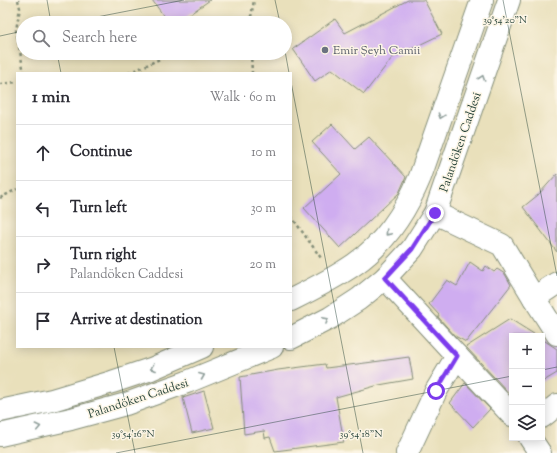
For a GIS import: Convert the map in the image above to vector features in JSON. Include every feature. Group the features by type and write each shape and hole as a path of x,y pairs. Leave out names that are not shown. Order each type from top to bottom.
{"street":[{"path":"292,299 356,264 375,248 391,230 402,213 420,178 482,0"},
{"name":"Palandöken Caddesi","path":"292,337 330,318 359,299 385,278 412,249 435,213 509,0"},
{"path":"435,213 502,245 557,334"},
{"path":"385,278 509,412"},
{"path":"534,298 557,283"},
{"name":"Palandöken Caddesi","path":"0,411 52,400 112,382 151,369 200,348"},
{"name":"Palandöken Caddesi","path":"0,435 71,419 126,404 187,382 270,348"},
{"path":"407,453 436,391 457,356"},
{"path":"545,415 557,405"},
{"path":"532,441 540,453"}],"path":[{"path":"18,0 20,8 19,16"},
{"path":"251,16 254,0"},
{"path":"22,60 24,72"},
{"path":"131,72 158,60"},
{"path":"251,60 252,72"},
{"path":"0,84 16,82"},
{"path":"0,198 16,190"},
{"path":"292,217 335,277"}],"building":[{"path":"152,0 210,0 187,16 164,16"},
{"path":"408,0 424,0 442,34 392,58 364,94 332,69 315,81 293,49 335,19 345,33"},
{"path":"332,124 355,149 369,137 406,177 399,193 340,248 304,208 341,174 312,142"},
{"path":"557,174 557,252 523,207 538,195"},
{"path":"470,262 483,271 486,266 494,272 497,269 505,274 511,285 466,342 455,336 438,317 439,315 429,304 447,280 457,286"},
{"path":"510,319 532,333 509,333 509,392 466,347"},
{"path":"545,341 557,349 557,373 545,380"},
{"path":"409,357 413,379 379,385 336,397 344,442 275,451 270,437 265,438 264,431 244,434 240,377 325,364 326,368"},
{"path":"465,383 490,409 473,427 450,403"},
{"path":"204,391 214,428 192,433 183,398"}],"place":[{"name":"Emir Şeyh Camii","path":"325,50"}],"route":[{"path":"435,213 412,249 385,278 457,356 436,391"}]}
